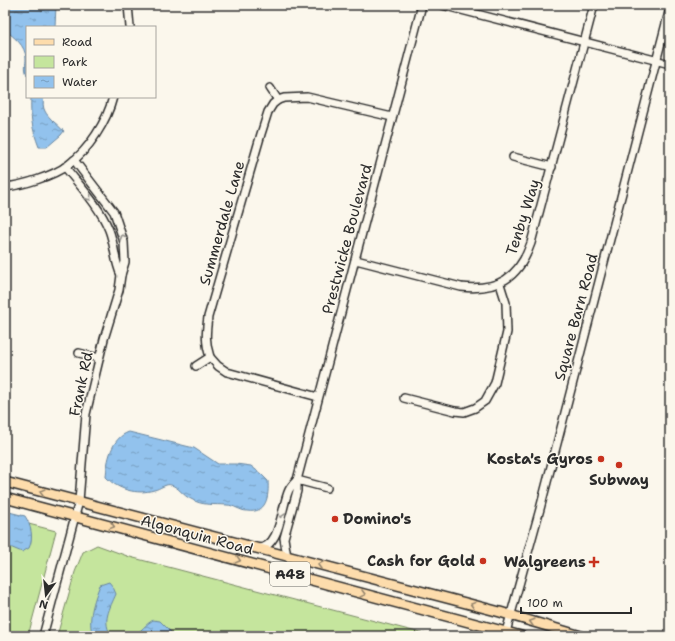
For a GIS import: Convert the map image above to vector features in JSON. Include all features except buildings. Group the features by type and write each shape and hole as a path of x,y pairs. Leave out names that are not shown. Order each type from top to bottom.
{"main road":[{"name":"A48","path":"5,482 510,615 581,636"},
{"name":"Algonquin Road","path":"5,498 521,636"}],"street":[{"path":"128,5 130,26"},
{"name":"Prestwicke Boulevard","path":"287,557 284,538 297,491 297,480 422,5"},
{"path":"442,5 670,64"},
{"name":"Tenby Way","path":"500,284 515,272 527,256 552,167 594,5"},
{"name":"Square Barn Road","path":"506,632 540,509 670,8"},
{"path":"270,88 278,100 284,98 307,97 392,117"},
{"path":"5,187 27,183 65,168 93,140 104,121 113,98"},
{"name":"Summerdale Lane","path":"210,357 205,334 208,317 260,134 268,112 278,100"},
{"path":"513,157 552,167"},
{"name":"Frank Rd","path":"43,636 79,501 86,414 126,253 114,212 74,160"},
{"name":"Frank Rd","path":"65,168 96,207 106,223 114,244 116,265 121,275"},
{"path":"356,260 461,287 475,288 500,284 506,303 507,332 495,383 485,401 475,408 464,412 404,398"},
{"path":"80,353 99,358"},
{"path":"196,366 210,357 218,366 227,372 318,397"},
{"path":"297,480 327,488"},
{"name":"Prestwicke Boulevard","path":"256,548 264,548 271,543 275,536 289,489 297,480"}],"green space":[{"path":"5,518 56,531 28,636 5,636"},
{"path":"97,545 130,557 432,636 57,636 75,572 83,552"}],"water":[{"path":"5,5 56,5 55,26 26,26 26,58 24,49 19,42 5,30"},
{"path":"31,98 44,98 43,105 45,111 64,131 47,147 39,147 33,128"},
{"path":"129,432 194,448 218,464 251,466 268,481 267,498 263,507 259,510 244,511 230,505 199,503 188,498 174,486 169,485 148,491 135,492 116,485 106,477 107,464 111,451 118,439"},
{"path":"5,511 25,516 29,523 32,536 31,544 29,548 22,552 10,547 5,547"},
{"path":"109,582 116,594 109,610 107,620 107,626 112,636 93,636 91,630 91,617 94,604 100,585"},
{"path":"153,620 160,621 174,635 177,636 134,636"}],"place":[{"name":"Kosta's Gyros","path":"601,459"},
{"name":"Subway","path":"619,465"},
{"name":"Domino's","path":"335,519"},
{"name":"Cash for Gold","path":"483,561"},
{"name":"Walgreens","path":"594,562"}]}
